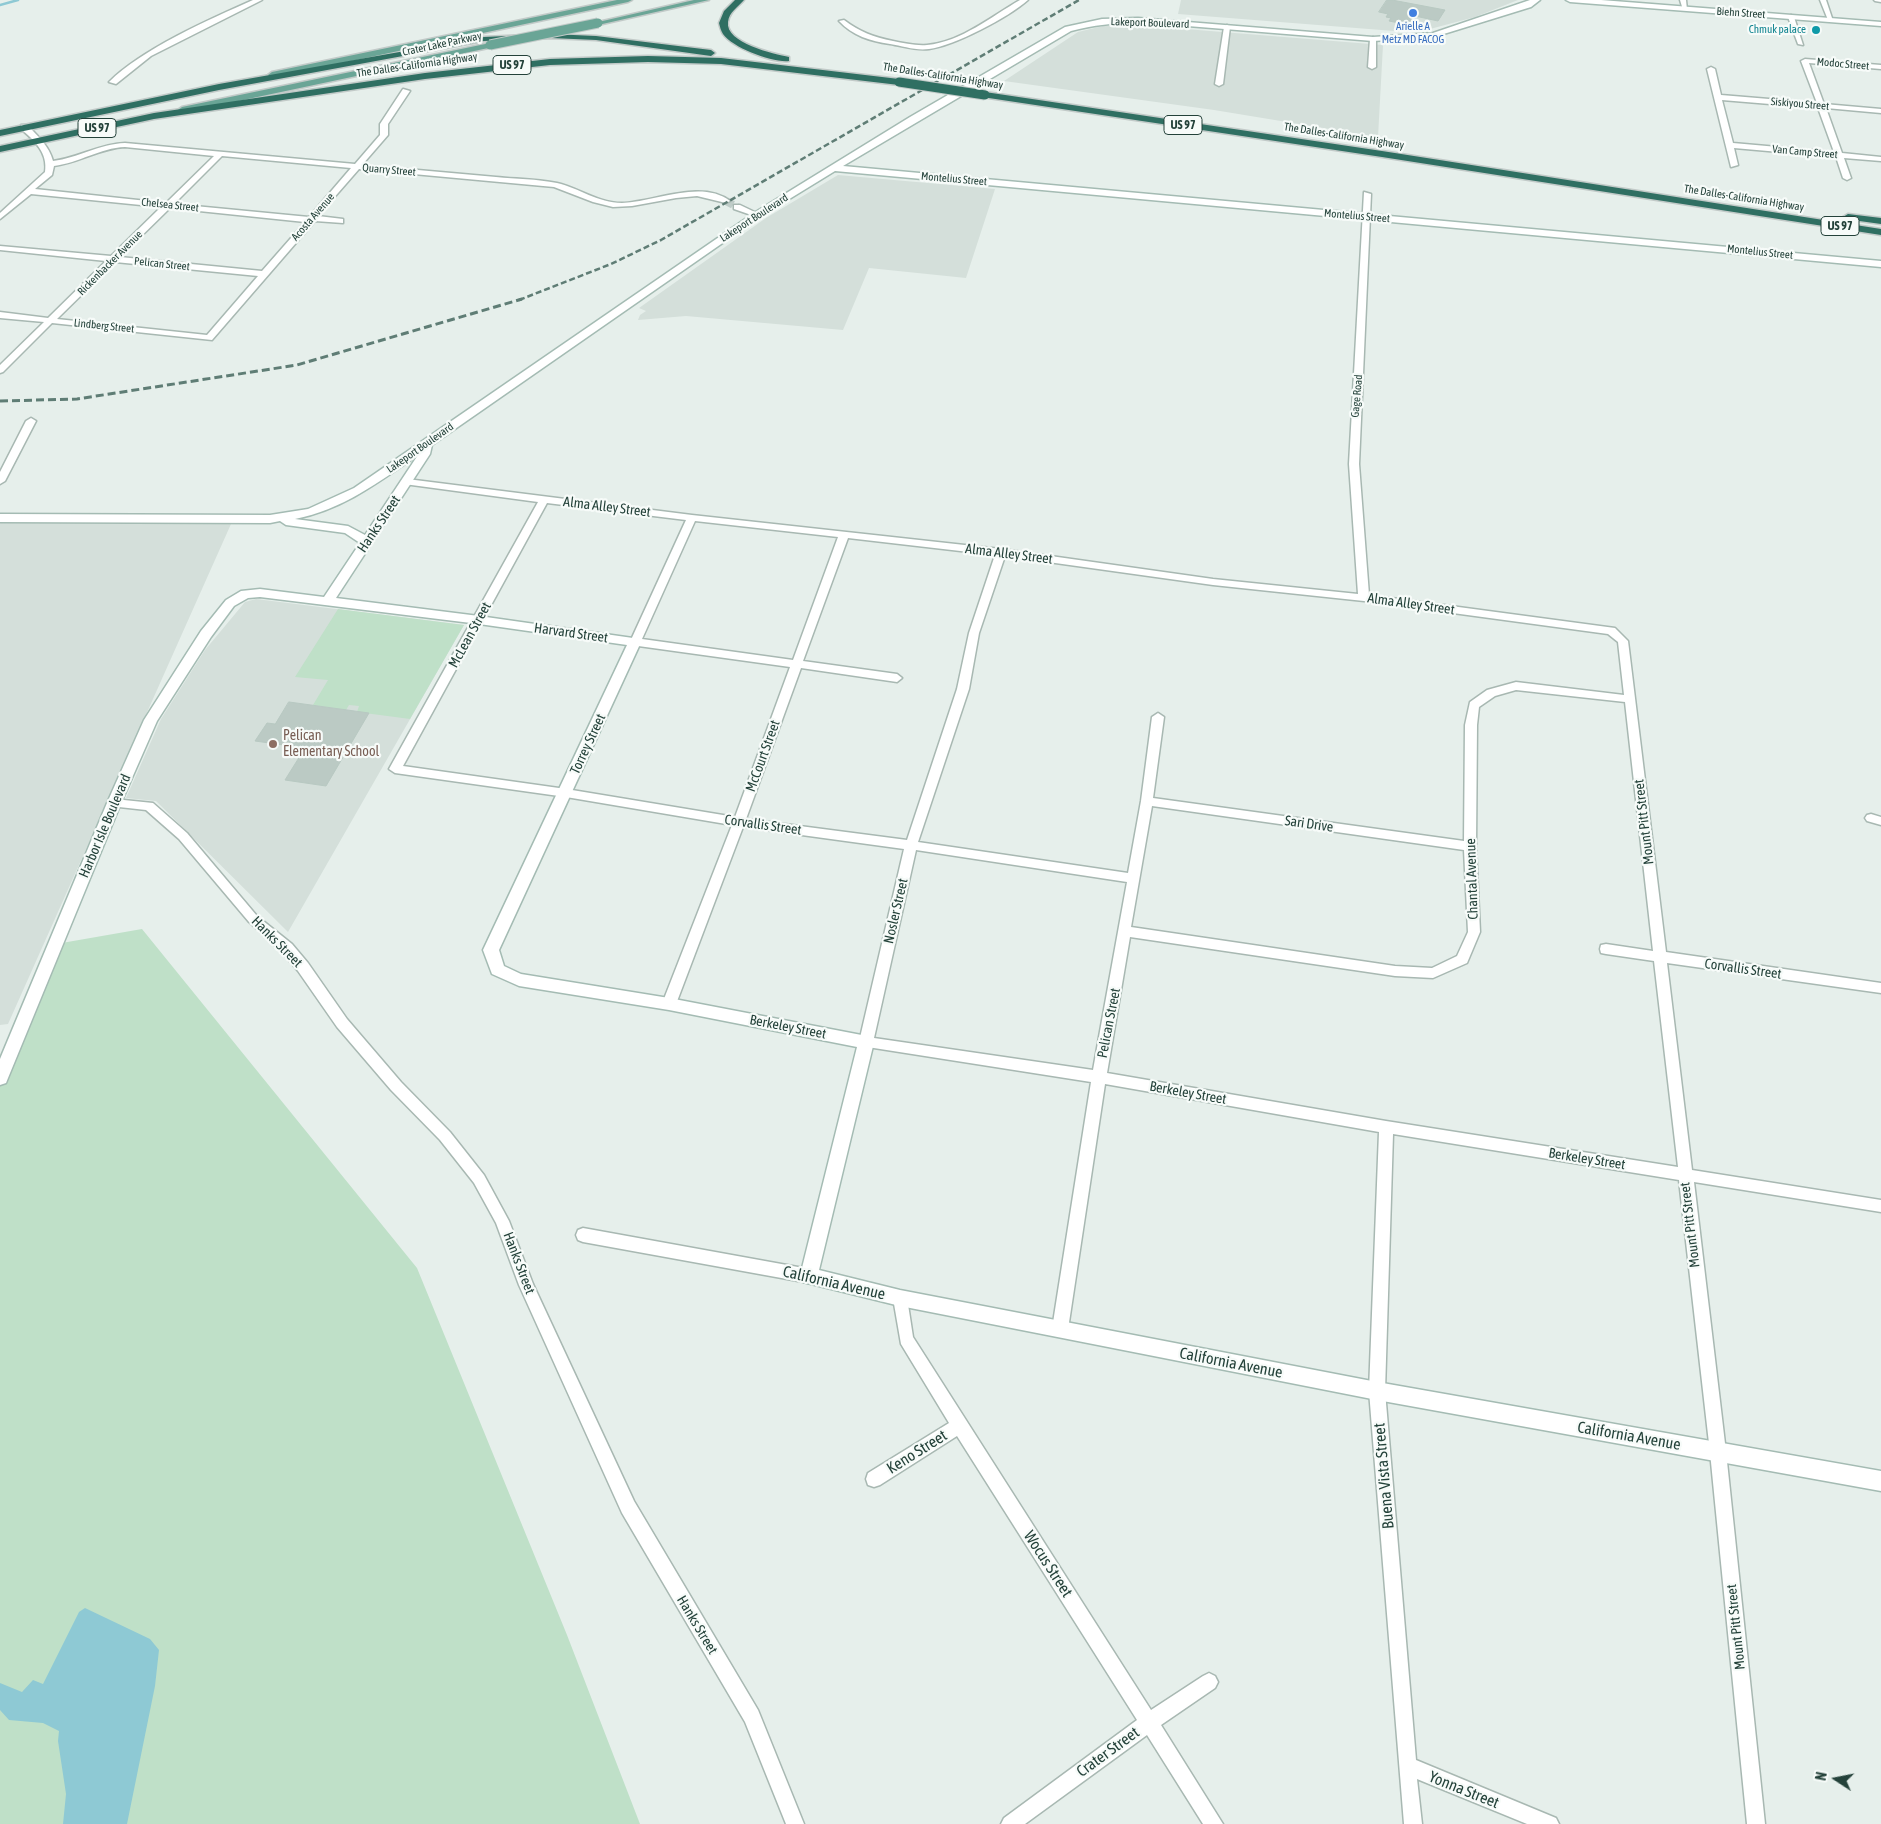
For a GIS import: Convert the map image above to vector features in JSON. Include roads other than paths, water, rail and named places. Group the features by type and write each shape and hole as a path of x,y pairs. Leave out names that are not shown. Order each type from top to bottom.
{"highway":[{"path":"740,0 726,12 723,22 724,32 750,50 873,78"},
{"name":"US 97","path":"0,133 219,87 460,43 515,37 551,36 636,41 873,78"},
{"name":"The Dalles-California Highway","path":"0,149 154,116 425,76 550,62 638,59 721,61 873,78 1881,232"},
{"path":"1718,207 1742,203 1881,221"},
{"path":"1799,220 1819,230 1881,242"}],"main road":[{"name":"Crater Lake Parkway","path":"219,87 628,0"},
{"name":"Crater Lake Parkway","path":"154,116 705,0"}],"street":[{"path":"113,82 149,55 221,17 260,0"},
{"path":"842,21 855,32 870,40 927,48 962,36 1025,0"},
{"name":"Lakeport Boulevard","path":"0,518 270,519 312,512 358,491 757,216 833,168 1068,29 1089,23 1111,20 1138,20 1373,39 1414,38 1434,35 1528,5 1536,0"},
{"name":"Biehn Street","path":"1570,0 1684,4 1791,17 1881,24"},
{"path":"1823,0 1831,20"},
{"path":"1791,17 1800,44"},
{"path":"1219,84 1227,27"},
{"path":"1372,68 1373,39"},
{"name":"Modoc Street","path":"1821,106 1805,61 1881,67"},
{"path":"1711,69 1734,165"},
{"name":"Acosta Avenue","path":"208,338 384,135 384,124 406,91"},
{"name":"Siskiyou Street","path":"1718,97 1881,111"},
{"path":"1821,106 1847,178"},
{"path":"0,217 49,173 51,164 40,141 24,127"},
{"name":"Quarry Street","path":"51,164 75,159 110,145 555,185 600,203 621,205 679,196 706,195 726,201"},
{"name":"Van Camp Street","path":"1729,145 1881,159"},
{"name":"Rickenbacker Avenue","path":"0,370 219,155"},
{"name":"Montelius Street","path":"833,168 1881,264"},
{"name":"Chelsea Street","path":"29,191 340,221"},
{"name":"Gage Road","path":"1364,598 1354,464 1367,194"},
{"path":"737,207 757,216"},
{"name":"Pelican Street","path":"0,248 265,274"},
{"name":"Lindberg Street","path":"0,314 208,338"},
{"path":"0,481 31,421"},
{"name":"Hanks Street","path":"328,601 407,482 424,454 426,445"},
{"name":"Alma Alley Street","path":"407,482 692,518 1001,552 1213,582 1364,598 1610,631"},
{"name":"McLean Street","path":"395,769 544,500"},
{"name":"Torrey Street","path":"497,970 491,950 566,793 692,518"},
{"path":"270,519 342,529 357,535 367,542"},
{"name":"McCourt Street","path":"669,1004 739,822 844,535"},
{"name":"Nosler Street","path":"809,1276 866,1042 911,845 963,689 974,633 1001,552"},
{"name":"Harvard Street","path":"245,594 260,593 479,620 897,678"},
{"name":"Harbor Isle Boulevard","path":"0,1078 114,803 156,712 206,634 230,604 245,594"},
{"name":"Mount Pitt Street","path":"1610,631 1623,641 1718,1452 1756,1824"},
{"name":"Chantal Avenue","path":"1126,930 1395,971 1433,973 1462,959 1474,932 1470,846 1471,725 1474,705 1491,693 1516,686 1629,699"},
{"name":"Pelican Street","path":"1060,1329 1099,1077 1147,801 1158,717"},
{"name":"Corvallis Street","path":"395,769 566,793 739,822 1133,878"},
{"name":"Sari Drive","path":"1147,801 1470,846"},
{"name":"Hanks Street","path":"114,803 149,806 183,836 253,919 286,948 303,967 342,1022 396,1086 445,1136 479,1179 502,1221 526,1285 628,1507 752,1716 795,1824"},
{"name":"Corvallis Street","path":"1606,949 1881,988"},
{"name":"Berkeley Street","path":"497,970 518,980 669,1004 866,1042 1099,1077 1386,1127 1881,1206"},
{"name":"Buena Vista Street","path":"1386,1127 1377,1391 1413,1824"},
{"name":"California Avenue","path":"583,1235 809,1276 900,1298 1377,1391 1881,1481"},
{"name":"Wocus Street","path":"900,1298 906,1339 1214,1824"},
{"name":"Keno Street","path":"874,1479 959,1425"},
{"name":"Crater Street","path":"1010,1824 1149,1722 1209,1682"},
{"name":"Yonna Street","path":"1407,1766 1550,1824"}],"water":[{"path":"85,1608 150,1639 159,1650 155,1686 127,1824 63,1824 66,1794 58,1741 59,1731 43,1723 9,1720 0,1710 0,1683 22,1692 33,1680 43,1684 79,1612"}],"waterway":[{"path":"0,5 18,0"}],"tunnel":[{"path":"726,201 737,207"}],"railway":[{"path":"520,300 611,264 661,240 1079,0"},
{"path":"0,401 77,399 297,365 520,300"}],"place":[{"name":"Arielle A Metz MD FACOG","path":"1413,13"},
{"name":"Chmuk palace","path":"1816,30"},
{"name":"Pelican Elementary School","path":"273,744"}]}
